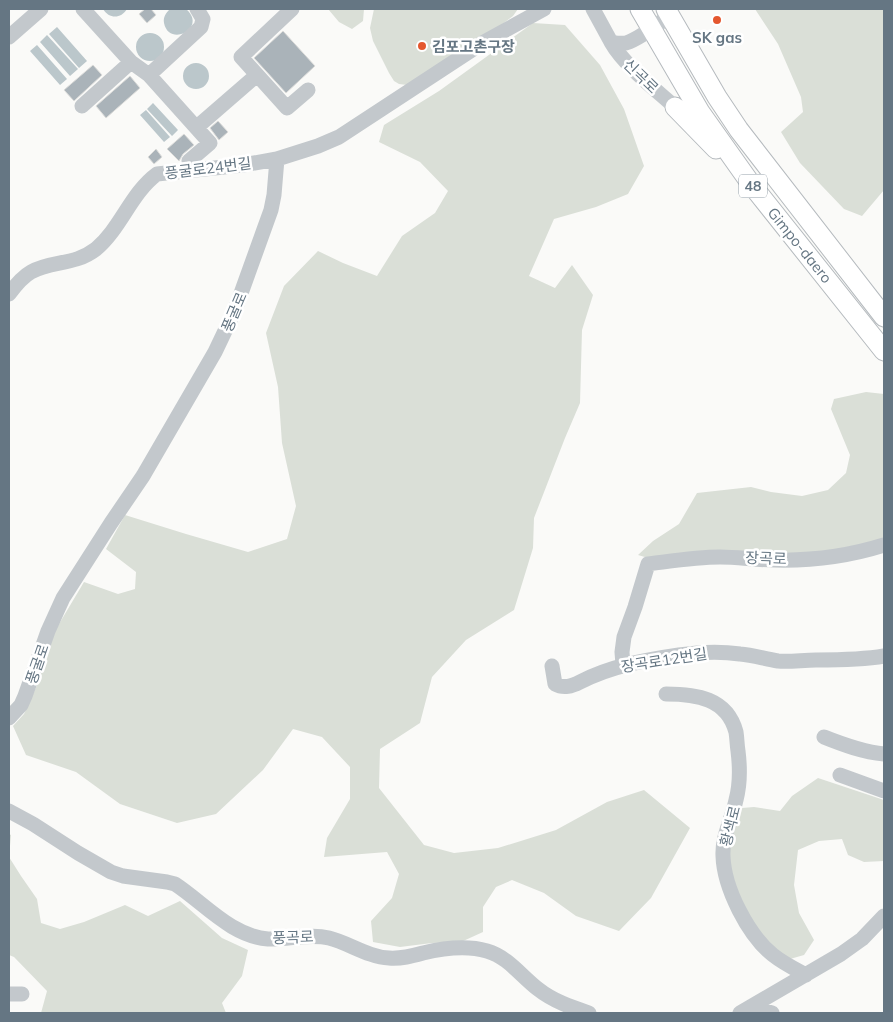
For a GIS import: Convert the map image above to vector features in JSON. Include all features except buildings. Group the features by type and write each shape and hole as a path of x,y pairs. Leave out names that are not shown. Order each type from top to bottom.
{"main road":[{"name":"Gimpo-daero","path":"640,9 700,112 752,184 883,349"},
{"name":"Gimpo-daero","path":"668,12 717,97 739,130 884,317"},
{"path":"675,107 752,184"}],"street":[{"path":"9,37 41,9"},
{"path":"83,9 131,62 149,75 210,143 189,161"},
{"path":"149,75 201,27 203,19 197,9"},
{"path":"292,9 241,57 287,108 308,90"},
{"path":"277,159 339,137 484,42 544,9"},
{"name":"신곡로","path":"593,9 610,42 623,58 675,107"},
{"name":"신곡로","path":"610,42 626,42 652,29 668,12"},
{"path":"82,106 131,62"},
{"path":"196,127 257,76"},
{"name":"풍굴로24번길","path":"9,294 29,273 78,259 103,243 142,188 157,174 243,165 277,159"},
{"name":"풍굴로","path":"9,718 21,705 26,696 48,631 64,598 148,468 226,331 248,278 271,210 277,159"},
{"name":"장곡로","path":"623,665 624,637 648,564 708,557 775,560 816,558 859,552 884,545"},
{"name":"장곡로12번길","path":"552,666 555,684 560,687 567,687 623,665 705,652 740,654 792,661 884,656"},
{"name":"황색로","path":"666,694 686,694 712,701 728,714 732,722 736,733 739,775 736,801 724,842 724,866 727,880 743,916 765,948 781,961 806,975"},
{"path":"824,738 849,747 884,754"},
{"path":"840,775 884,791"},
{"name":"풍곡로","path":"9,811 111,872 123,876 175,884 217,916 246,933 259,938 318,936 388,958 447,948 488,951 499,956 546,995 556,1001 589,1013"},
{"path":"746,1010 841,954 862,939 884,916"},
{"path":"746,1010 772,1013"}],"shaded area":[{"path":"103,9 127,9 122,15 112,16 108,15"},
{"path":"170,9 186,9 192,16 193,23 190,28 179,35 167,30 164,19"},
{"path":"328,9 364,9 363,21 352,29 339,22"},
{"name":"김포고촌구장","path":"374,9 518,9 513,16 496,29 407,85 394,81 373,41 370,28"},
{"path":"755,9 884,9 884,190 862,216 844,209 800,163 781,132 803,112 801,97 778,44"},
{"path":"533,23 565,25 600,65 624,109 644,166 628,194 596,207 554,219 529,276 555,288 572,265 593,295 582,330 580,403 534,518 533,548 514,610 466,640 432,677 420,723 380,749 379,788 424,845 454,853 498,848 556,830 607,802 644,790 690,828 651,898 619,931 576,916 544,893 512,880 496,887 483,907 483,932 461,942 400,947 373,942 371,921 392,898 399,874 387,852 324,857 327,838 350,799 350,767 322,737 293,729 263,770 216,814 177,823 120,804 76,772 26,755 13,726 24,714 38,683 53,634 84,582 118,594 135,589 136,572 106,549 125,515 248,552 287,539 296,506 282,443 278,387 266,333 284,286 318,251 377,276 402,236 435,213 448,191 420,162 379,142 384,125 439,91"},
{"path":"57,27 87,61 79,68 49,34"},
{"path":"150,33 160,37 164,47 160,57 150,61 140,57 136,47 140,37"},
{"path":"47,35 78,69 70,76 40,42"},
{"path":"37,45 67,79 60,85 30,51"},
{"path":"196,63 205,67 209,76 205,85 196,89 187,85 183,76 187,67"},
{"path":"153,103 178,130 172,136 147,109"},
{"path":"146,110 170,137 164,142 140,115"},
{"path":"866,392 884,394 884,542 848,551 655,560 638,555 653,541 679,524 697,493 751,487 802,496 828,490 846,473 850,455 831,409 834,399"},
{"path":"818,778 884,800 884,861 864,862 848,855 842,839 819,841 798,850 794,885 799,913 814,940 804,955 790,959 769,947 748,916 730,877 726,842 742,808 754,807 780,811 792,796"},
{"path":"9,834 11,835 9,857"},
{"path":"9,857 37,899 41,923 60,929 84,922 125,905 148,916 180,901 222,938 248,950 242,976 222,1003 226,1013 41,1013 47,991 14,957 9,955"}],"place":[{"name":"SK gas","path":"717,20"},
{"name":"김포고촌구장","path":"422,46"}]}
